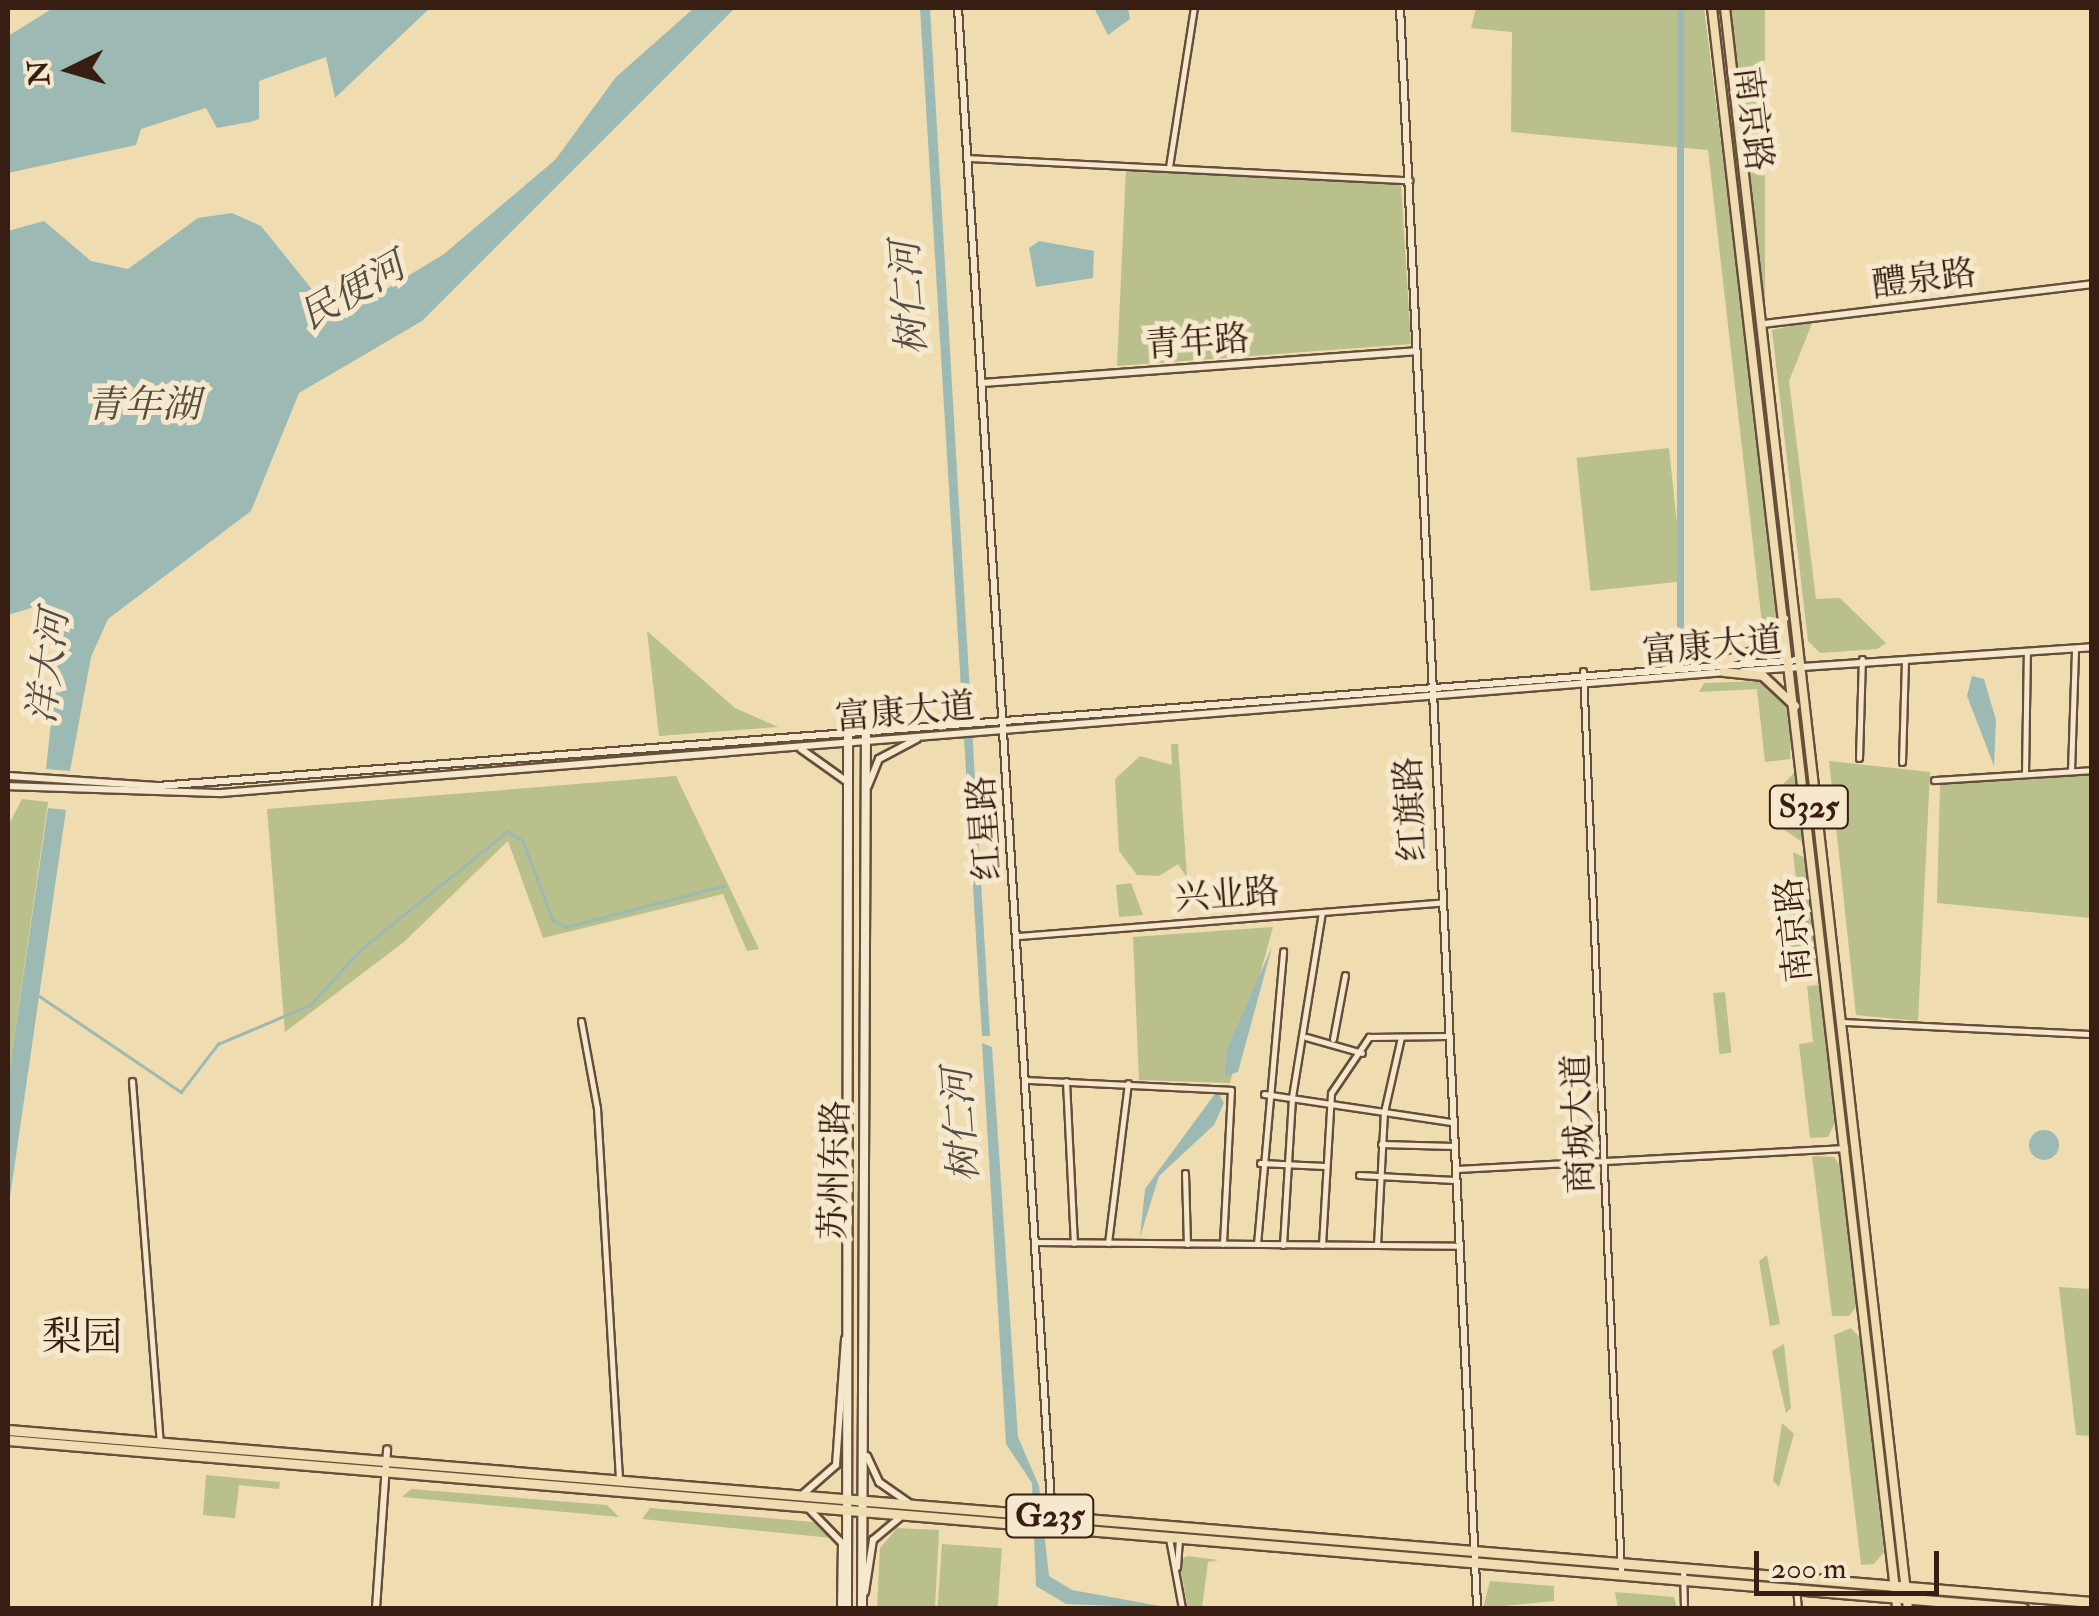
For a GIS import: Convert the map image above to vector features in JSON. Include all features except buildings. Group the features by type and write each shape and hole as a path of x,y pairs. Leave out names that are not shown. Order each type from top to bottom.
{"highway":[{"name":"G235","path":"8,1430 161,1447"},
{"name":"G235","path":"8,1440 387,1460 798,1500"},
{"name":"G235","path":"387,1460 798,1500 1622,1568 1682,1579 1796,1587 1904,1601 2023,1608"},
{"name":"G235","path":"1052,1520 1174,1535 1474,1556"},
{"name":"G235","path":"1622,1568 1683,1565 2092,1602"}],"main road":[{"name":"南京路","path":"1712,8 1794,668 1846,1148 1904,1601 1897,1608"},
{"name":"南京路","path":"1725,8 1805,662 1900,1585"},
{"path":"1723,661 1775,642 1784,594"},
{"path":"1724,672 1775,682 1800,721"},
{"name":"苏州东路","path":"863,1608 867,1456 866,736"},
{"name":"苏州东路","path":"844,1608 848,1551 848,738"}],"street":[{"name":"红星路","path":"958,8 1038,1242 1052,1520"},
{"path":"1169,167 1194,8"},
{"name":"红旗路","path":"1400,8 1476,1608"},
{"path":"968,158 1409,180"},
{"name":"醴泉路","path":"1763,324 2092,284"},
{"name":"青年路","path":"982,383 1416,350"},
{"name":"富康大道","path":"8,786 140,797 425,777 1431,684 1723,661 1792,657 1805,662 2092,647"},
{"path":"2071,771 2075,648"},
{"path":"2025,774 2027,651"},
{"path":"1902,762 1906,657"},
{"path":"1859,758 1862,659"},
{"name":"富康大道","path":"866,736 926,736 1003,724 1794,668 1805,662"},
{"name":"商城大道","path":"1584,672 1622,1568"},
{"path":"865,802 879,759 926,736"},
{"path":"787,744 840,770 850,802"},
{"name":"富康大道","path":"8,776 158,786 480,761 787,744"},
{"path":"480,761 481,772"},
{"path":"424,765 425,777"},
{"path":"1934,780 2092,770"},
{"name":"兴业路","path":"1018,936 1440,903"},
{"path":"1283,1245 1292,1098 1306,1037 1322,912"},
{"path":"1257,1244 1264,1094 1283,951"},
{"path":"1333,1038 1345,975"},
{"path":"581,1021 597,1108 619,1480"},
{"path":"1844,1022 2092,1034"},
{"path":"1377,1246 1384,1112 1401,1036"},
{"path":"1322,1245 1328,1102 1369,1037 1447,1036"},
{"path":"1306,1037 1333,1038 1362,1053"},
{"path":"1027,1080 1128,1083 1234,1094 1223,1244"},
{"path":"132,1081 161,1447"},
{"path":"1066,1081 1074,1242"},
{"path":"1108,1243 1128,1083"},
{"path":"1264,1094 1452,1122"},
{"path":"1381,1144 1453,1146"},
{"path":"1454,1169 1846,1148"},
{"path":"1260,1163 1325,1166"},
{"path":"1185,1173 1187,1244"},
{"path":"1359,1175 1454,1180"},
{"path":"1038,1242 1458,1246"},
{"path":"844,1608 842,1543 798,1500 836,1465 846,1333"},
{"path":"863,1608 874,1540 911,1509 878,1482 867,1456"},
{"path":"376,1608 387,1460"},
{"path":"1174,1535 1183,1608"},
{"path":"848,1551 864,1552"},
{"path":"1683,1565 1684,1608"},
{"path":"1796,1587 1798,1608"}],"green space":[{"path":"1476,8 1704,8 1781,617 1771,642 1751,649 1763,632 1708,150 1511,132 1512,32 1471,28"},
{"path":"1732,8 1765,8 1765,312 1732,312"},
{"path":"1126,169 1401,185 1411,344 1117,366"},
{"path":"1813,321 1789,381 1816,599 1840,598 1886,643 1877,649 1820,653 1808,641 1772,330"},
{"path":"1669,448 1683,581 1591,591 1577,458"},
{"path":"647,631 735,708 778,727 659,736"},
{"path":"1761,681 1792,709 1790,759 1765,762 1757,689 1699,692 1704,683"},
{"path":"1171,744 1178,744 1187,878 1178,864 1159,876 1137,875 1119,851 1115,779 1140,756 1172,765"},
{"path":"1829,761 1930,772 1918,1021 1856,1015"},
{"path":"1799,768 1808,846 1780,827 1776,791"},
{"path":"2091,774 2091,918 1937,903 1940,784"},
{"path":"676,776 759,949 747,951 723,894 543,938 508,841 404,942 285,1032 267,809"},
{"path":"22,799 48,802 8,1080 8,826"},
{"path":"1793,852 1810,860 1819,957 1815,967 1790,971 1782,900 1798,897"},
{"path":"1131,883 1143,915 1119,917 1116,885"},
{"path":"1273,927 1230,1083 1139,1080 1133,937"},
{"path":"1820,985 1837,1119 1828,1137 1810,1138 1799,1044 1813,1042 1807,986"},
{"path":"1725,992 1731,1053 1719,1054 1713,993"},
{"path":"1812,1156 1834,1157 1843,1170 1858,1305 1849,1316 1832,1316"},
{"path":"1767,1255 1780,1324 1770,1326 1759,1261"},
{"path":"2059,1287 2091,1289 2091,1436 2076,1435"},
{"path":"1851,1328 1861,1339 1884,1552 1874,1564 1861,1565 1834,1335"},
{"path":"1784,1344 1791,1408 1786,1413 1772,1351"},
{"path":"1782,1423 1794,1434 1779,1487 1773,1481"},
{"path":"206,1475 280,1482 279,1489 239,1485 235,1518 203,1515"},
{"path":"411,1489 607,1505 619,1517 402,1497"},
{"path":"650,1508 813,1522 832,1538 642,1519"},
{"path":"897,1528 939,1530 935,1608 877,1608 880,1548"},
{"path":"942,1544 1002,1548 998,1608 938,1608"},
{"path":"1187,1556 1219,1560 1208,1562 1202,1608 1188,1608 1179,1561"},
{"path":"1490,1581 1554,1586 1554,1601 1483,1608"},
{"path":"1615,1592 1674,1597 1677,1608 1618,1608"}],"water":[{"path":"53,8 430,8 335,98 326,57 259,81 259,119 217,128 206,108 141,129 136,145 8,173 8,36"},
{"name":"青年湖","path":"694,8 735,8 422,321 299,393 251,511 108,619 91,657 70,771 46,769 61,631 41,605 8,615 8,231 44,221 91,261 128,269 198,218 232,213 261,226 315,293 370,299 444,254 555,160 616,77"},
{"path":"920,8 930,8 990,1036 982,1036"},
{"path":"1094,8 1128,8 1130,19 1108,35"},
{"path":"1677,8 1684,8 1684,632 1677,632"},
{"path":"1039,241 1094,251 1093,278 1036,287 1029,248"},
{"path":"1972,676 1984,679 1996,720 1994,766 1967,696"},
{"path":"48,808 66,810 8,1211 8,1080"},
{"path":"1272,947 1238,1072 1225,1076 1227,1049"},
{"path":"982,1043 992,1047 1018,1437 1039,1486 1049,1576 1072,1590 1171,1608 1066,1604 1036,1586 1032,1483 1006,1444"},
{"path":"1217,1091 1224,1103 1214,1125 1159,1176 1140,1237 1145,1189"},
{"path":"2044,1130 2055,1134 2059,1145 2055,1156 2044,1160 2033,1156 2029,1145 2033,1134"}],"waterway":[{"path":"38,995 181,1092 218,1044 310,1005 360,950 508,831 523,841 553,920 566,927 726,885"}],"district":[{"name":"梨园","path":"82,1338"}],"water label":[{"name":"民便河","path":"353,292"},
{"name":"树仁河","path":"910,298"},
{"name":"洋大河","path":"49,667"},
{"name":"树仁河","path":"962,1125"}]}
